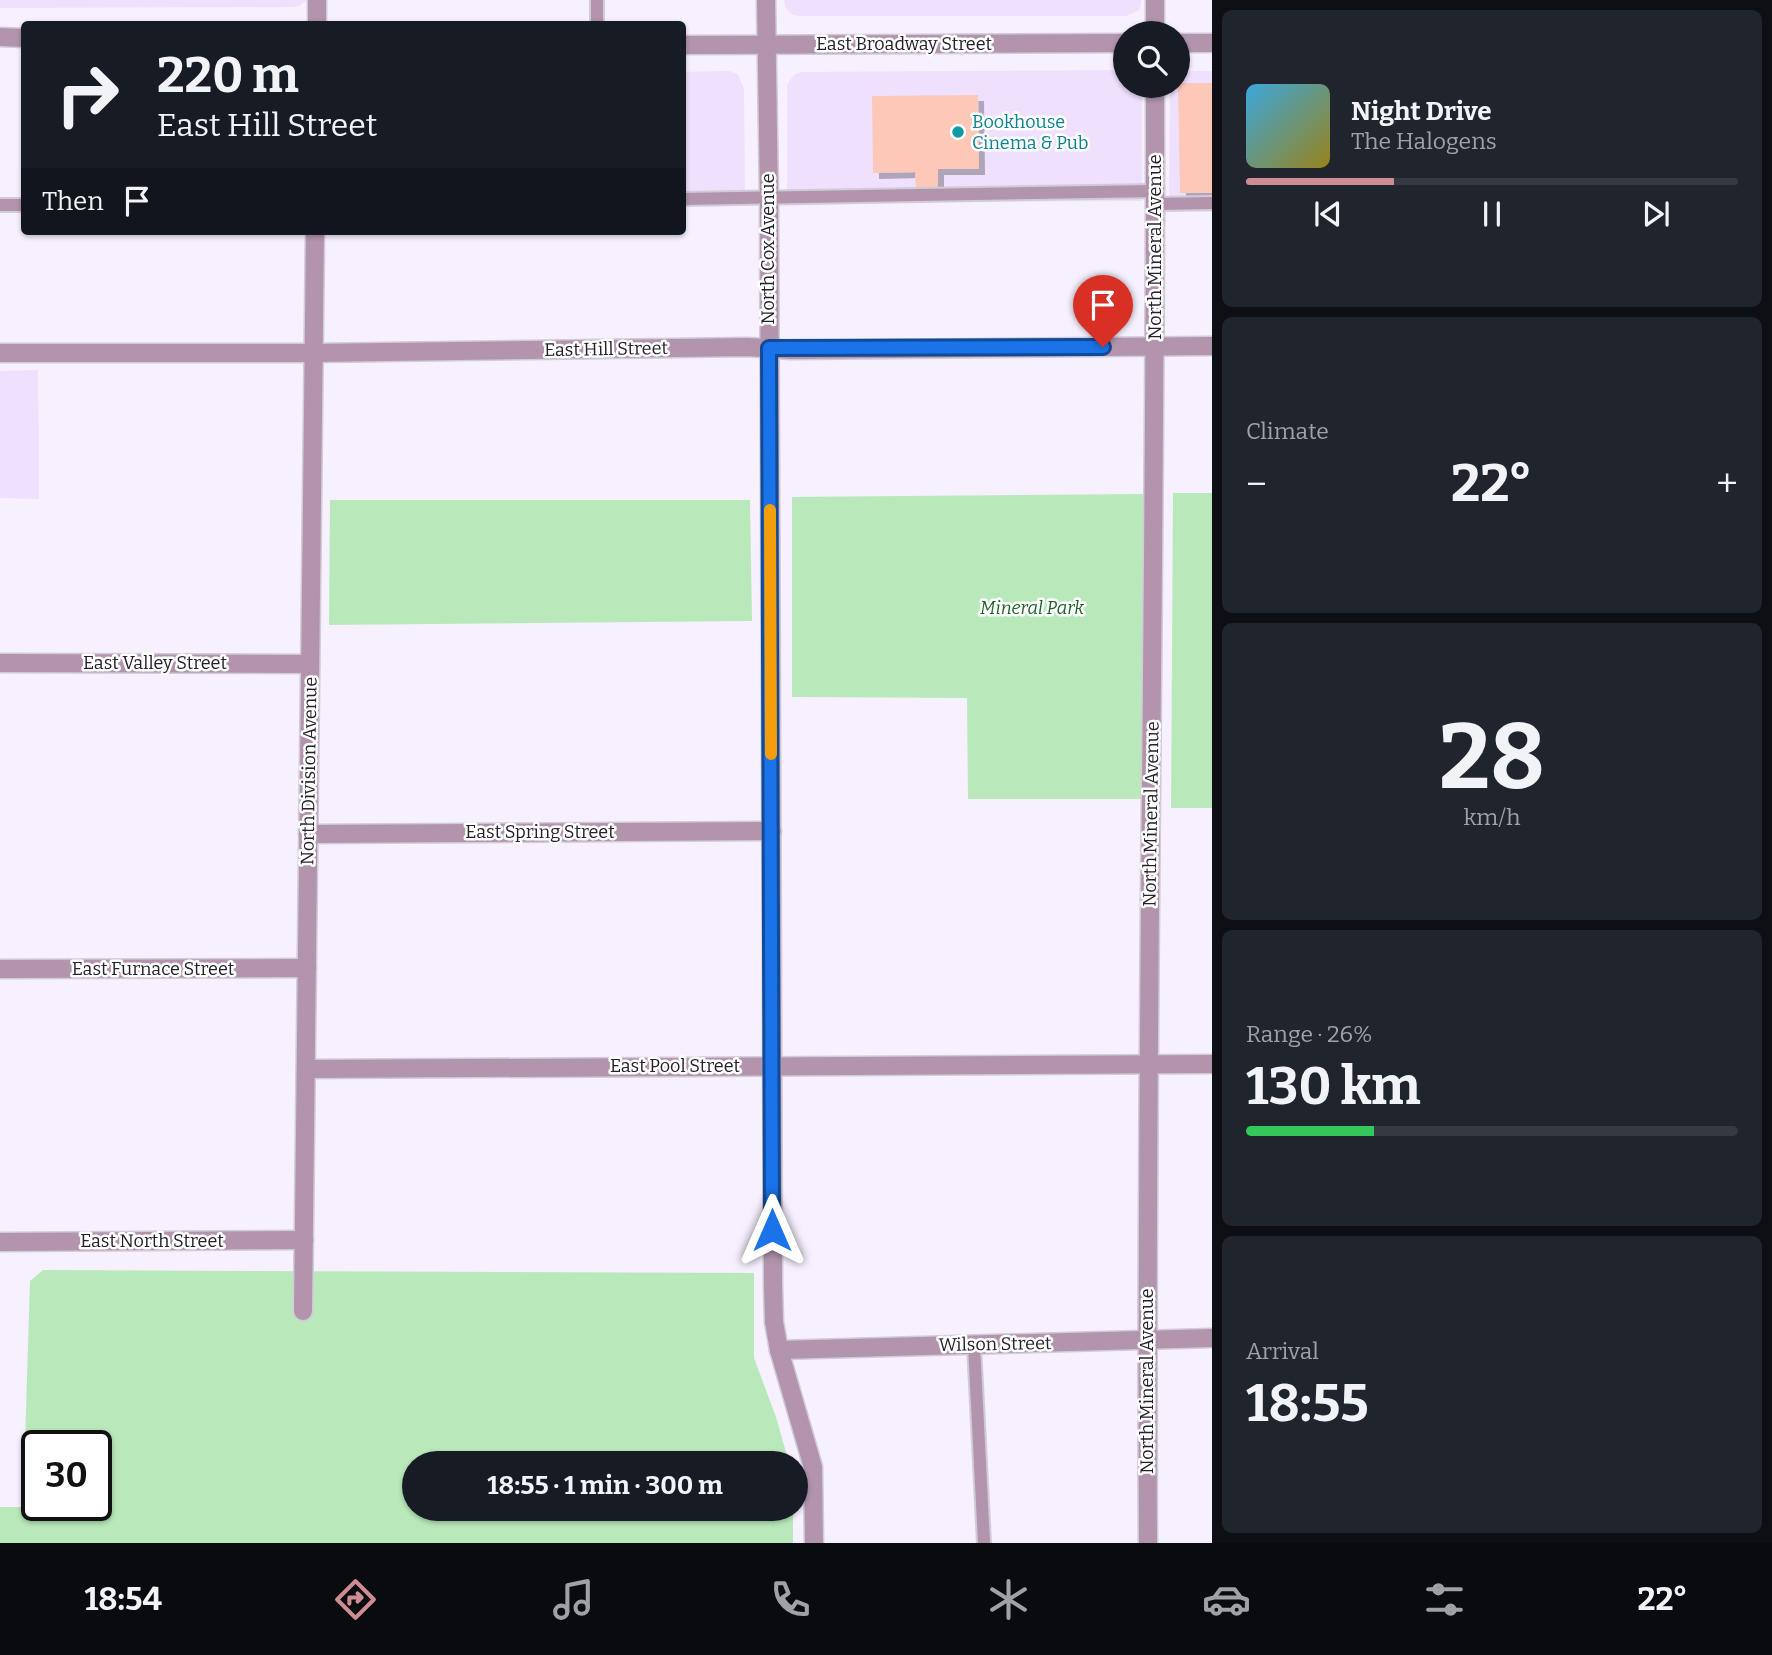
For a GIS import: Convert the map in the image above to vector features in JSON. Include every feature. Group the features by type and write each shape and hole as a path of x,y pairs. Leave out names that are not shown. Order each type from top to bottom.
{"street":[{"path":"317,0 317,21"},
{"name":"North Cox Avenue","path":"766,0 774,1322 779,1350 813,1467 814,1543"},
{"path":"1155,0 1155,21"},
{"path":"0,37 21,38"},
{"name":"East Broadway Street","path":"686,45 1113,43"},
{"path":"1190,43 1212,43"},
{"name":"North Mineral Avenue","path":"1148,1543 1146,1341 1156,347 1155,98"},
{"name":"North Division Avenue","path":"303,1311 315,235"},
{"name":"East Hill Street","path":"0,353 1212,346"},
{"name":"East Valley Street","path":"0,663 310,664"},
{"name":"East Spring Street","path":"308,834 772,831"},
{"name":"East Furnace Street","path":"0,969 307,968"},
{"name":"East Pool Street","path":"306,1069 1212,1064"},
{"name":"East North Street","path":"0,1242 304,1240"},
{"name":"Wilson Street","path":"779,1350 1212,1338"}],"lane":[{"path":"597,0 597,21"},
{"path":"686,199 1155,197 1212,203"},
{"path":"0,205 21,205"},
{"path":"974,1345 984,1543"}],"shaded area":[{"path":"0,0 307,0 299,6 291,7 0,8"},
{"path":"784,0 1141,0 1141,4 1139,10 1126,16 799,16 786,9"},
{"path":"1113,70 1113,98 1142,98 1142,201 787,203 787,85 794,75 801,72"},
{"path":"729,71 738,74 744,89 745,205 686,206 686,72"},
{"path":"1190,71 1212,71 1212,212 1169,212 1170,98 1190,98"},
{"path":"38,370 39,499 0,498 0,371"}],"green space":[{"path":"1173,493 1212,493 1212,808 1171,808"},
{"name":"Mineral Park","path":"1145,494 1141,799 968,799 967,698 792,697 792,497"},
{"path":"330,500 750,500 752,621 329,625"},
{"path":"43,1270 754,1273 754,1358 786,1451 402,1451 402,1521 793,1521 793,1543 0,1543 0,1507 21,1507 21,1521 112,1521 112,1430 25,1430 30,1281"}],"building":[{"path":"1190,83 1212,83 1212,193 1180,193 1178,98 1190,98"},
{"path":"978,95 979,169 938,169 938,190 916,190 915,172 873,173 872,96"}],"slow traffic":[{"path":"770,510 771,754"}],"place":[{"name":"Bookhouse Cinema & Pub","path":"958,132"}],"route":[{"path":"772,1230 769,348 1103,347"}]}
